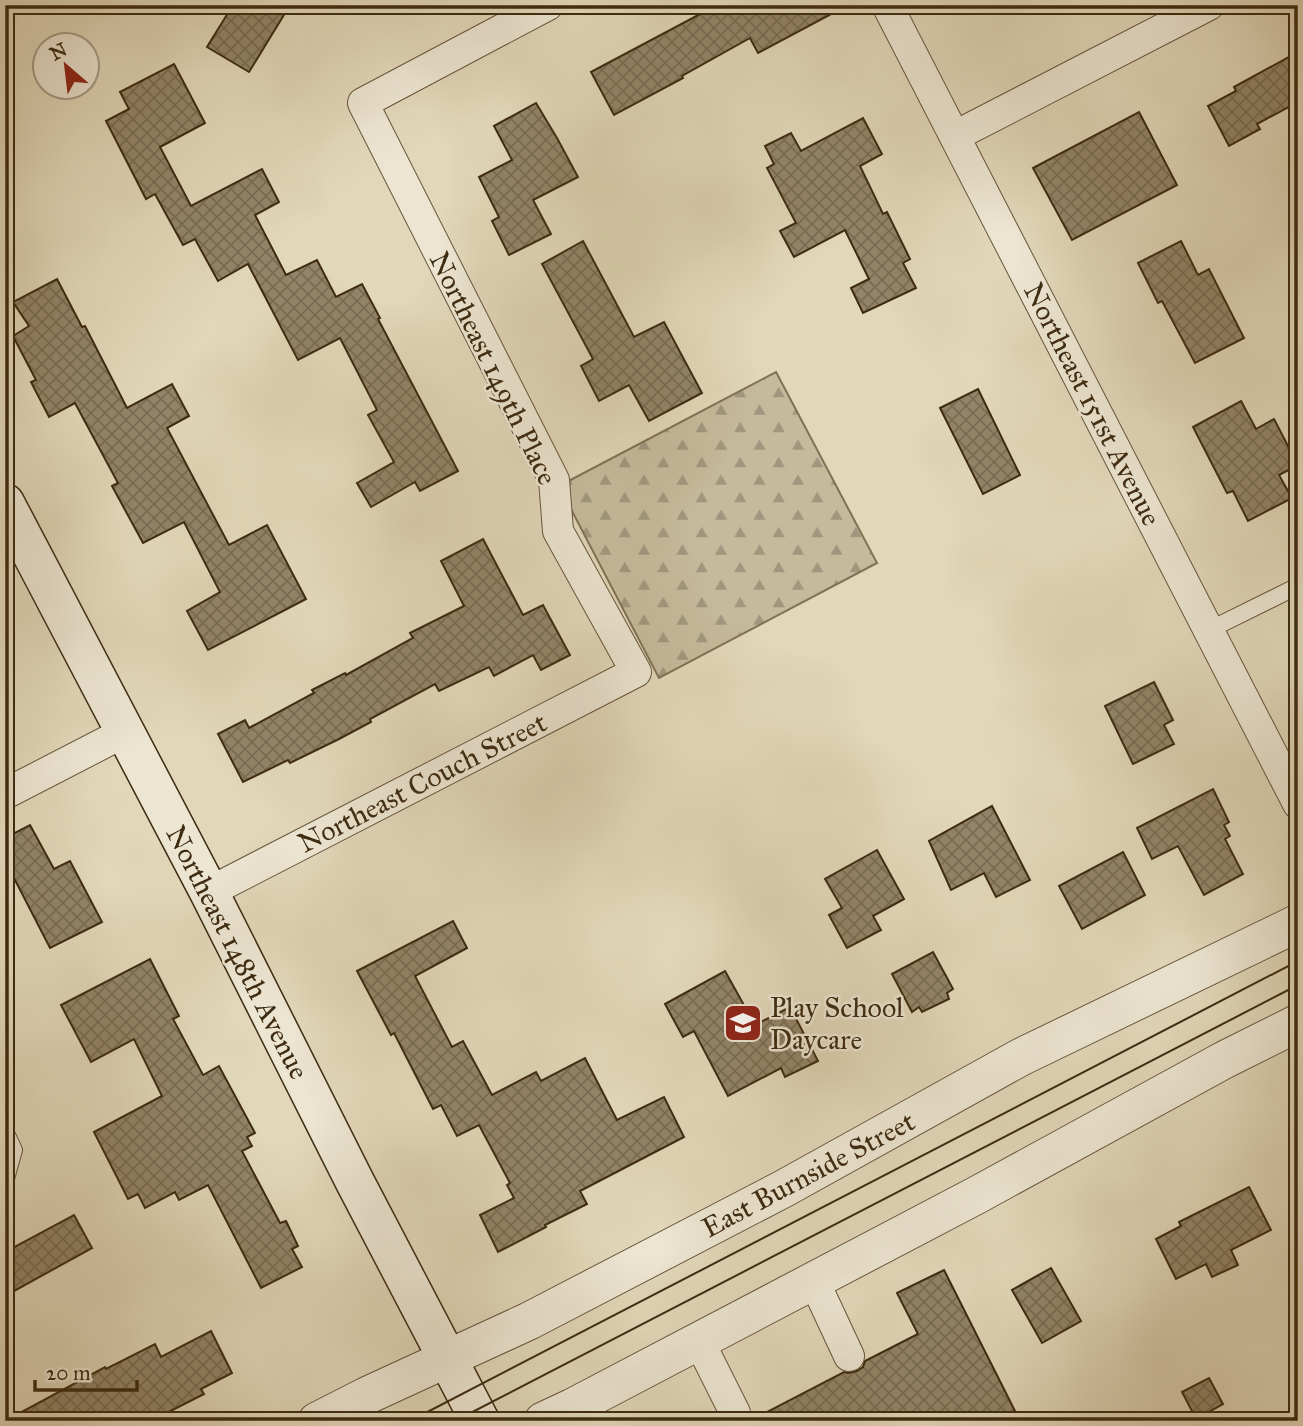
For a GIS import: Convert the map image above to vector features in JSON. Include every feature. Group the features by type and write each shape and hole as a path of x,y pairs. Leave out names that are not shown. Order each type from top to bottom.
{"main road":[{"name":"Northeast 148th Avenue","path":"5,503 209,892 355,1182 475,1411"}],"street":[{"name":"Northeast 149th Place","path":"548,5 363,103 554,480 558,531 636,672"},
{"name":"Northeast 151st Avenue","path":"887,5 1298,804"},
{"path":"955,136 1209,5"},
{"name":"Northeast Couch Street","path":"209,892 636,672"},
{"path":"5,794 125,732"},
{"name":"East Burnside Street","path":"317,1421 529,1321 783,1189 1021,1057 1298,923"},
{"path":"543,1421 573,1408 814,1281 1224,1060 1298,1023"},
{"path":"814,1281 849,1356"},
{"path":"699,1340 735,1413"}],"lane":[{"path":"1209,630 1298,586"},
{"path":"5,1131 14,1150 5,1182"}],"green space":[{"path":"776,372 877,563 659,678 559,486"}],"building":[{"path":"233,5 290,5 249,72 207,47"},
{"path":"717,5 848,5 758,53 750,38 614,115 591,72"},
{"path":"1298,52 1298,102 1257,124 1260,129 1229,146 1208,106 1236,91 1234,87"},
{"path":"174,64 205,123 160,147 191,206 262,169 279,202 255,215 286,275 317,260 336,297 362,284 458,471 420,491 415,482 371,507 357,483 394,462 368,415 377,410 340,338 298,360 248,264 218,281 195,239 183,245 155,194 146,199 106,121 129,109 120,92"},
{"path":"536,103 578,177 533,200 551,234 509,255 492,221 499,217 479,177 512,160 494,126"},
{"path":"1139,112 1177,185 1072,240 1033,168"},
{"path":"863,118 882,154 860,166 883,214 887,212 910,259 903,263 916,288 863,313 851,288 869,279 845,230 794,257 780,231 796,223 767,168 774,164 765,146 791,133 801,151"},
{"path":"583,241 634,337 664,322 702,393 649,421 629,385 599,401 581,366 593,359 542,264"},
{"path":"1181,241 1198,275 1209,269 1244,338 1195,363 1162,301 1158,303 1138,263"},
{"path":"57,279 82,327 85,326 127,408 172,384 189,416 167,428 229,545 267,525 306,599 208,650 187,611 220,592 184,522 143,543 112,486 118,483 75,403 49,417 31,382 36,380 13,336 29,326 13,302"},
{"path":"978,389 1020,475 983,494 940,408"},
{"path":"1241,401 1256,429 1274,419 1298,465 1279,475 1292,498 1248,521 1233,491 1227,493 1193,427"},
{"path":"483,539 523,615 543,605 570,655 541,670 533,655 494,676 489,667 439,691 435,684 339,739 243,782 218,734 245,720 249,728 314,693 312,690 345,673 346,675 413,638 410,633 464,606 441,561"},
{"path":"1154,682 1173,720 1164,725 1174,744 1133,764 1105,706"},
{"path":"1213,789 1229,822 1224,825 1230,836 1225,839 1243,874 1204,895 1178,846 1152,859 1137,828"},
{"path":"992,806 1030,880 996,897 984,873 951,890 929,841"},
{"path":"30,825 54,869 70,861 102,922 50,948 14,878 5,882 5,838"},
{"path":"877,850 904,899 873,916 881,930 847,948 829,915 842,908 825,879"},
{"path":"1123,852 1145,895 1082,929 1059,886"},
{"path":"453,921 467,948 415,976 452,1047 463,1041 492,1095 536,1072 541,1081 585,1058 617,1120 664,1097 684,1137 580,1191 587,1204 498,1252 480,1215 514,1198 507,1185 510,1183 479,1125 457,1136 441,1105 433,1109 394,1033 391,1035 357,971"},
{"path":"933,952 953,989 947,993 949,999 922,1012 919,1007 912,1012 892,974"},
{"path":"150,959 179,1016 173,1019 203,1075 219,1066 255,1133 247,1137 252,1146 242,1151 280,1223 286,1221 298,1246 292,1249 302,1267 261,1288 208,1185 179,1200 175,1192 145,1208 138,1194 128,1199 94,1132 162,1096 134,1039 91,1062 61,1005"},
{"path":"725,971 755,1025 790,1007 818,1061 785,1077 781,1068 728,1096 694,1031 683,1037 665,1004"},
{"path":"1249,1187 1271,1230 1231,1250 1238,1265 1212,1277 1206,1264 1176,1279 1156,1239 1181,1226 1179,1222"},
{"path":"74,1215 92,1248 5,1296 5,1252"},
{"path":"1051,1268 1081,1321 1042,1343 1012,1290"},
{"path":"944,1270 1020,1421 750,1421 844,1372 857,1371 863,1367 865,1361 918,1334 897,1293"},
{"path":"211,1331 232,1373 201,1389 204,1394 151,1421 5,1421 105,1367 106,1369 155,1344 161,1357"},
{"path":"1209,1378 1223,1404 1196,1419 1182,1392"}],"tram line":[{"path":"410,1421 1298,961"},
{"path":"455,1421 1298,985"}],"place":[{"name":"Play School Daycare","path":"743,1023"}]}
